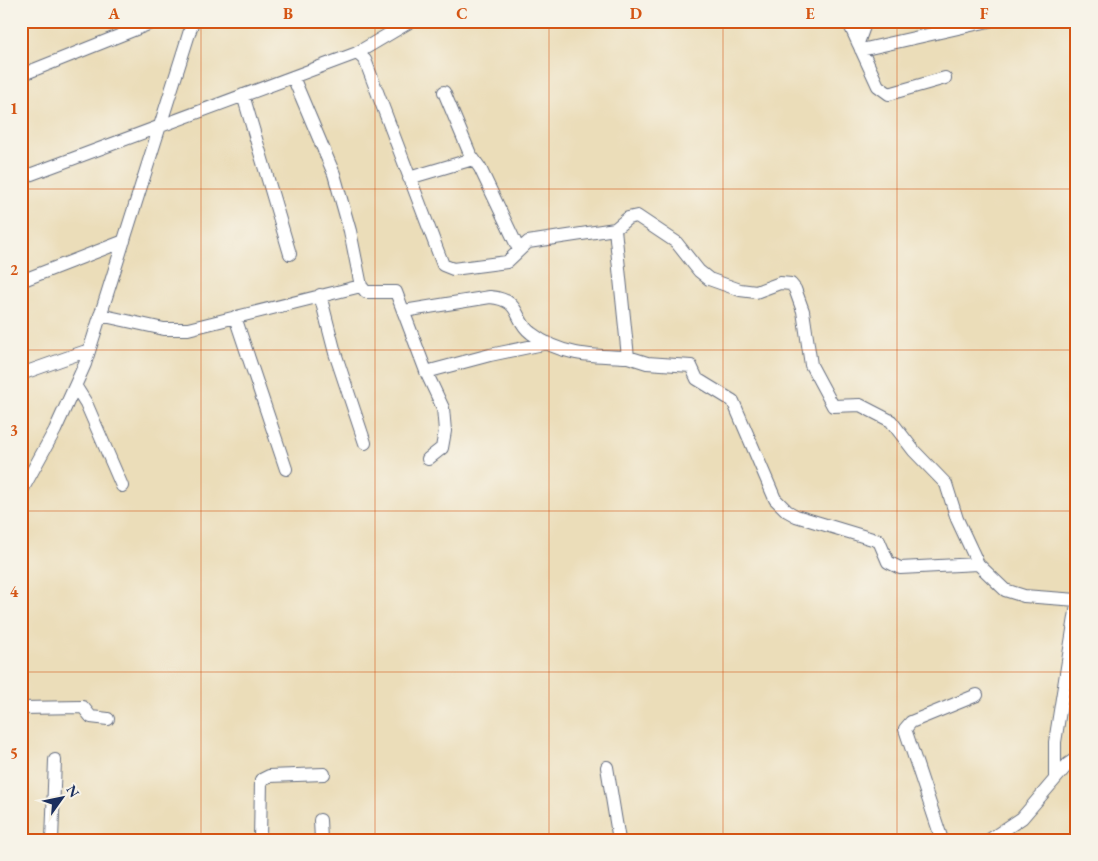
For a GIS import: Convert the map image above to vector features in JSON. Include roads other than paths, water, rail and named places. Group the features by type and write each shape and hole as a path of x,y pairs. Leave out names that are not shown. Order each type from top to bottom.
{"street":[{"path":"21,75 156,21"},
{"path":"21,492 76,387 193,21"},
{"path":"21,178 357,53 411,21"},
{"path":"848,21 878,86 889,94 945,78"},
{"path":"860,47 866,21"},
{"path":"860,47 989,21"},
{"path":"357,53 365,60 440,262 447,268 507,262 528,242 615,229 631,217 643,218 676,242 704,276 740,290 756,292 780,283 791,284 795,289 803,311 811,364 833,406 860,406 891,421 914,451 946,484 957,519 978,564 1011,593 1077,600"},
{"path":"293,77 334,174 350,231 361,286 366,292 396,292 445,417 442,448 428,459"},
{"path":"444,92 473,159 480,168 520,250"},
{"path":"243,95 290,254"},
{"path":"409,178 473,159"},
{"path":"615,229 628,357"},
{"path":"21,281 124,241"},
{"path":"100,315 164,329 179,329 320,294 361,286"},
{"path":"320,294 335,352 365,443"},
{"path":"404,310 490,297 500,298 514,306 531,334 548,344 578,355 628,357 647,363 691,366 697,379 733,401 775,499 787,511 796,516 879,542 888,562 900,568 978,564"},
{"path":"236,316 286,469"},
{"path":"426,372 490,355 548,344"},
{"path":"21,374 89,350"},
{"path":"76,387 86,403 122,486"},
{"path":"1055,779 1055,742 1077,605"},
{"path":"942,840 905,729 912,722 977,695"},
{"path":"21,708 82,707 91,716 108,719"},
{"path":"989,840 1022,818 1068,764 1077,758"},
{"path":"52,840 55,760"},
{"path":"607,767 618,840"},
{"path":"260,840 261,780 269,776 324,774"},
{"path":"320,820 321,840"}]}
